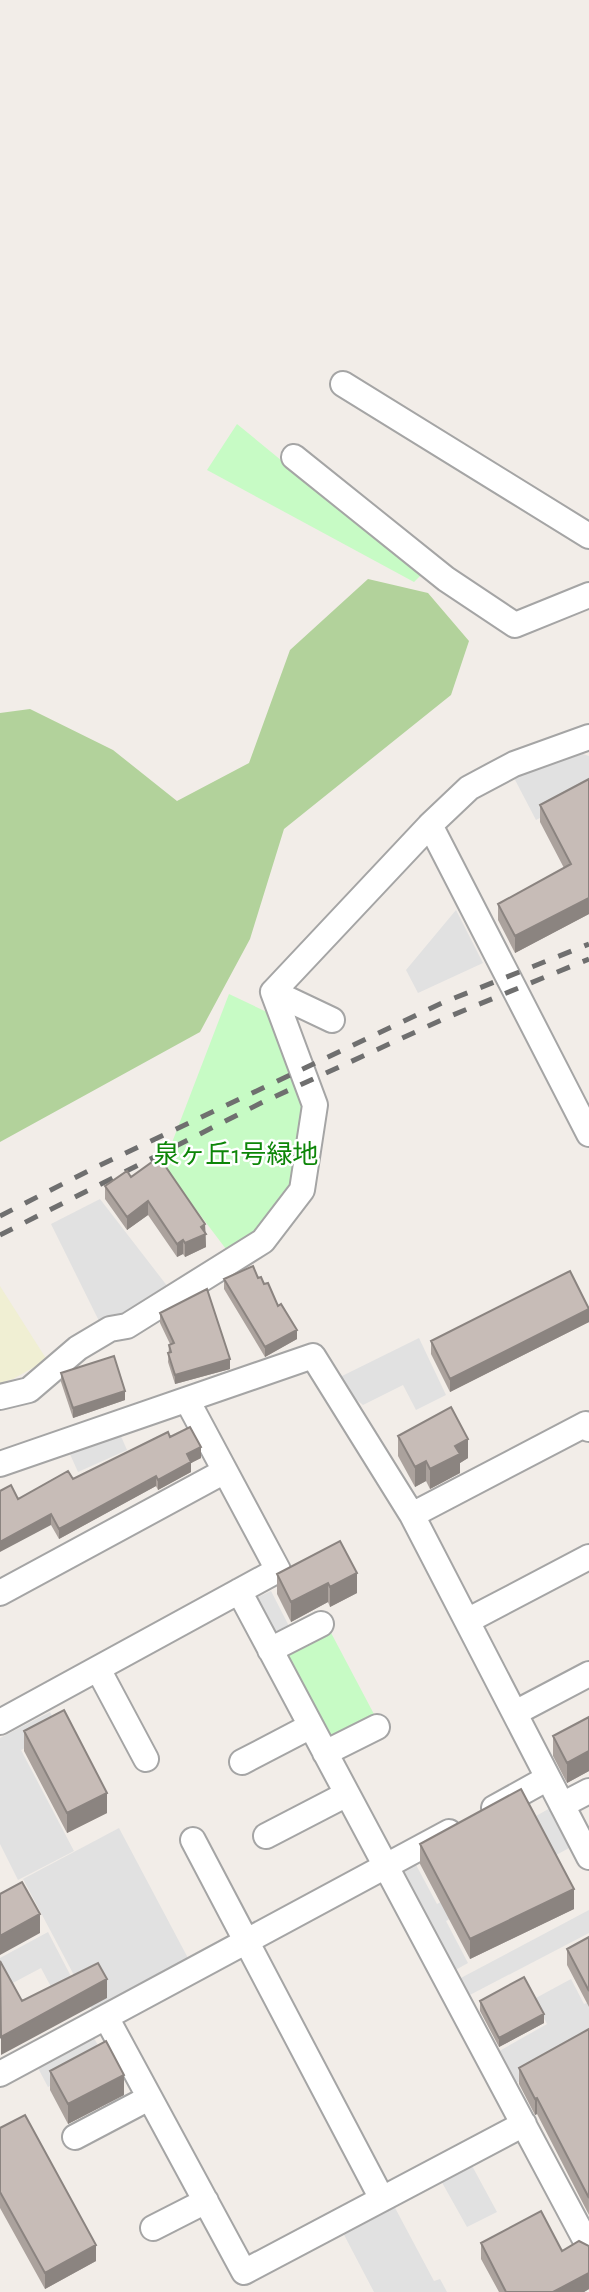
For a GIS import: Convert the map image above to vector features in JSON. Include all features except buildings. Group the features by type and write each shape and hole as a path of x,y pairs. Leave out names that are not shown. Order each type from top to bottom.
{"street":[{"path":"343,384 589,536"},
{"path":"294,457 446,579 515,625 589,595"},
{"path":"273,992 430,825 469,788 514,764 589,737"},
{"path":"430,825 589,1134"},
{"path":"273,992 332,1020"},
{"path":"0,1397 29,1390 78,1349 110,1329 127,1326 263,1241 302,1191 315,1105 273,992"},
{"path":"0,1464 313,1356 412,1515 589,1857"},
{"path":"0,1722 278,1570 187,1400"},
{"path":"412,1515 586,1424 589,1429"},
{"path":"0,1593 225,1471"},
{"path":"467,1621 589,1557"},
{"path":"239,1591 589,2247"},
{"path":"270,1650 321,1624"},
{"path":"98,1669 146,1759"},
{"path":"515,1713 589,1674"},
{"path":"242,1762 311,1726"},
{"path":"325,1753 376,1727"},
{"path":"0,2074 548,1778"},
{"path":"562,1805 589,1791"},
{"path":"266,1836 347,1794"},
{"path":"194,1840 382,2199"},
{"path":"106,2017 244,2272 523,2124"},
{"path":"75,2137 149,2098"},
{"path":"153,2228 205,2201"}],"green space":[{"path":"237,424 421,575 414,582 207,470"},
{"path":"368,579 428,593 469,641 451,695 284,829 250,939 200,1032 0,1142 0,713 30,709 113,750 177,801 249,763 290,650"},
{"name":"泉ヶ丘1号緑地","path":"229,994 271,1014 307,1113 296,1188 259,1236 229,1253 163,1166"},
{"path":"0,1286 47,1360 13,1379 0,1383"},
{"path":"329,1629 375,1716 332,1738 325,1734 285,1658 286,1651"}],"shaded area":[{"path":"583,754 589,756 589,793 536,820 513,776"},
{"path":"456,910 483,963 418,993 406,970"},
{"path":"100,1199 168,1287 122,1317 107,1317 99,1321 51,1224"},
{"path":"419,1338 446,1395 416,1410 403,1385 363,1405 347,1392 340,1377"},
{"path":"120,1434 127,1450 78,1472 69,1452"},
{"path":"271,1591 291,1630 274,1638 254,1599"},
{"path":"50,1712 59,1730 21,1750 74,1851 18,1880 0,1844 0,1738"},
{"path":"552,1807 573,1846 556,1855 536,1816"},
{"path":"119,1828 189,1960 93,2011 23,1879"},
{"path":"415,1863 437,1904 458,1893 467,1910 446,1921 468,1963 450,1973 398,1872"},
{"path":"589,1910 589,1933 466,1997 457,1980"},
{"path":"48,1932 77,1988 57,1998 41,1968 9,1985 0,1968 0,1958"},
{"path":"571,1979 584,2004 589,2002 589,2043 511,2086 494,2054 547,2024 534,1999"},
{"path":"94,2038 105,2058 48,2087 38,2068"},
{"path":"470,2162 497,2212 467,2227 440,2179"},
{"path":"393,2204 434,2281 440,2279 447,2292 374,2292 342,2231"}],"railway":[{"path":"0,1216 90,1170 442,1003 589,944"},
{"path":"0,1235 263,1102 448,1017 589,959"}]}
